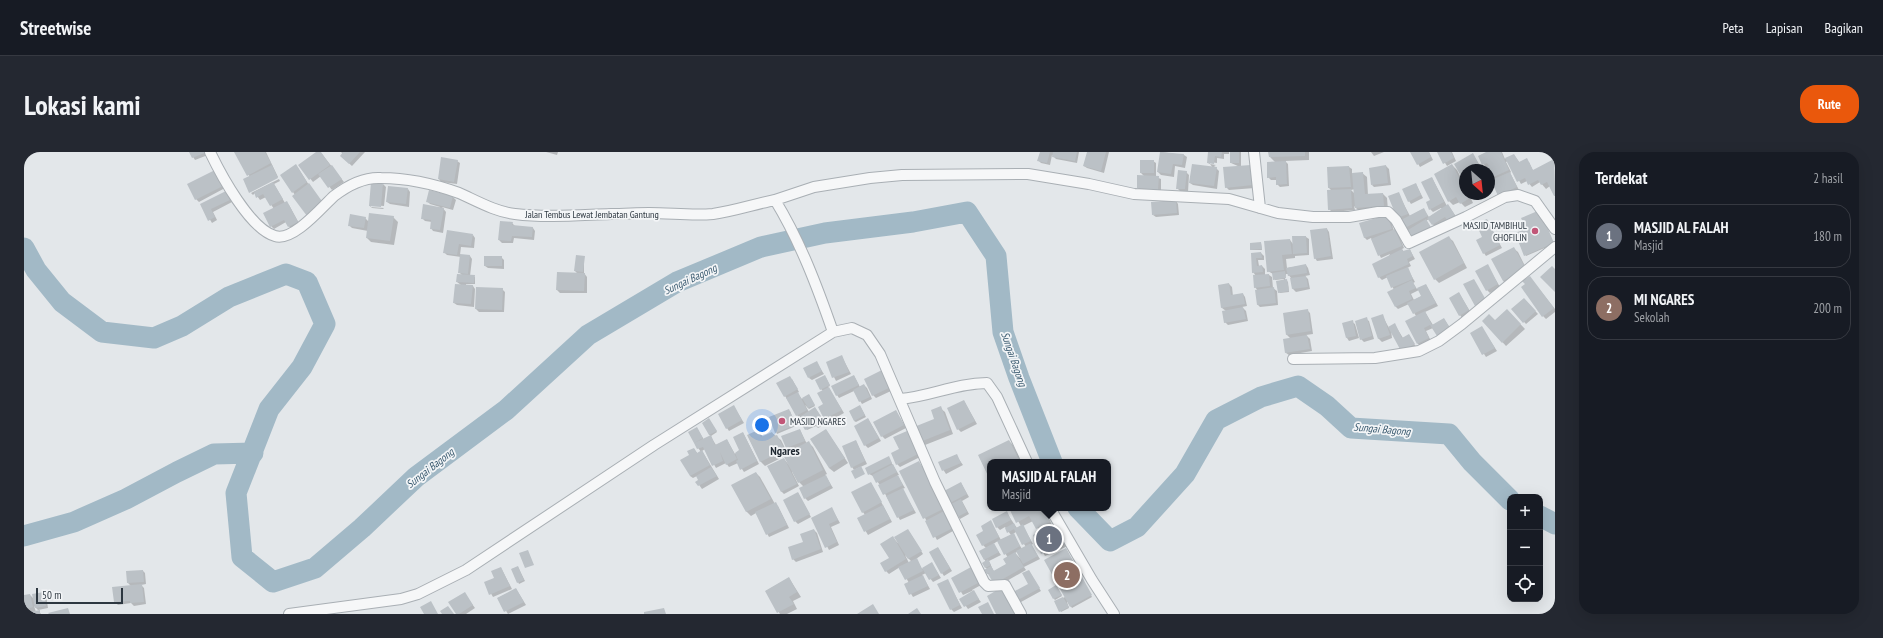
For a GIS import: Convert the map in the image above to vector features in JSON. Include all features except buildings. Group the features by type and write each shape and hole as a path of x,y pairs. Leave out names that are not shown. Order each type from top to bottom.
{"street":[{"name":"Jalan Tembus Lewat Jembatan Gantung","path":"210,152 239,202 255,223 275,236 283,237 311,219 334,196 346,188 365,179 379,178 419,181 457,193 498,210 516,215 559,216 649,213 681,215 714,214 775,200"},
{"path":"1254,152 1260,208"},
{"path":"833,332 816,282 786,217 775,200 814,186 870,178 902,175 1028,174 1089,184 1134,194 1229,199 1278,213 1313,217 1349,217 1378,212 1388,212 1396,220 1406,240 1412,243 1505,197 1518,195 1535,202 1555,229"},
{"path":"1293,359 1374,358 1419,351 1439,341 1462,324 1555,247"},
{"path":"289,614 401,599 418,594 466,570 654,445 833,332 852,328 867,335 880,354 935,482 984,582 988,586 1005,585 1021,614"},
{"path":"900,399 914,398 970,383 987,384 997,397 1026,459"},
{"path":"1052,511 1092,580 1114,614"}],"waterway":[{"name":"Sungai Bagong","path":"24,248 36,270 62,302 102,332 154,338 182,326 229,297 286,274 307,282 325,324 302,367 269,409 236,493 242,557 273,582 315,568 362,528 416,477 506,410 588,335 677,282 761,247 825,233 913,222 967,212 996,256 1003,332 1019,378 1051,459"},
{"name":"Sungai Bagong","path":"1081,511 1110,541 1137,527 1185,474 1216,420 1261,397 1298,386 1327,406 1351,428 1449,434 1472,462 1507,497"},
{"path":"24,536 74,522 126,499 214,454 253,453"},
{"name":"Sungai Bagong","path":"1543,518 1555,524"}],"place":[{"name":"MASJID TAMBIHUL GHOFILIN","path":"1535,231"},
{"name":"MASJID NGARES","path":"782,421"},
{"name":"MASJID AL FALAH","path":"1049,539"},
{"name":"MI NGARES","path":"1067,575"}],"district":[{"name":"Ngares","path":"785,450"}]}
